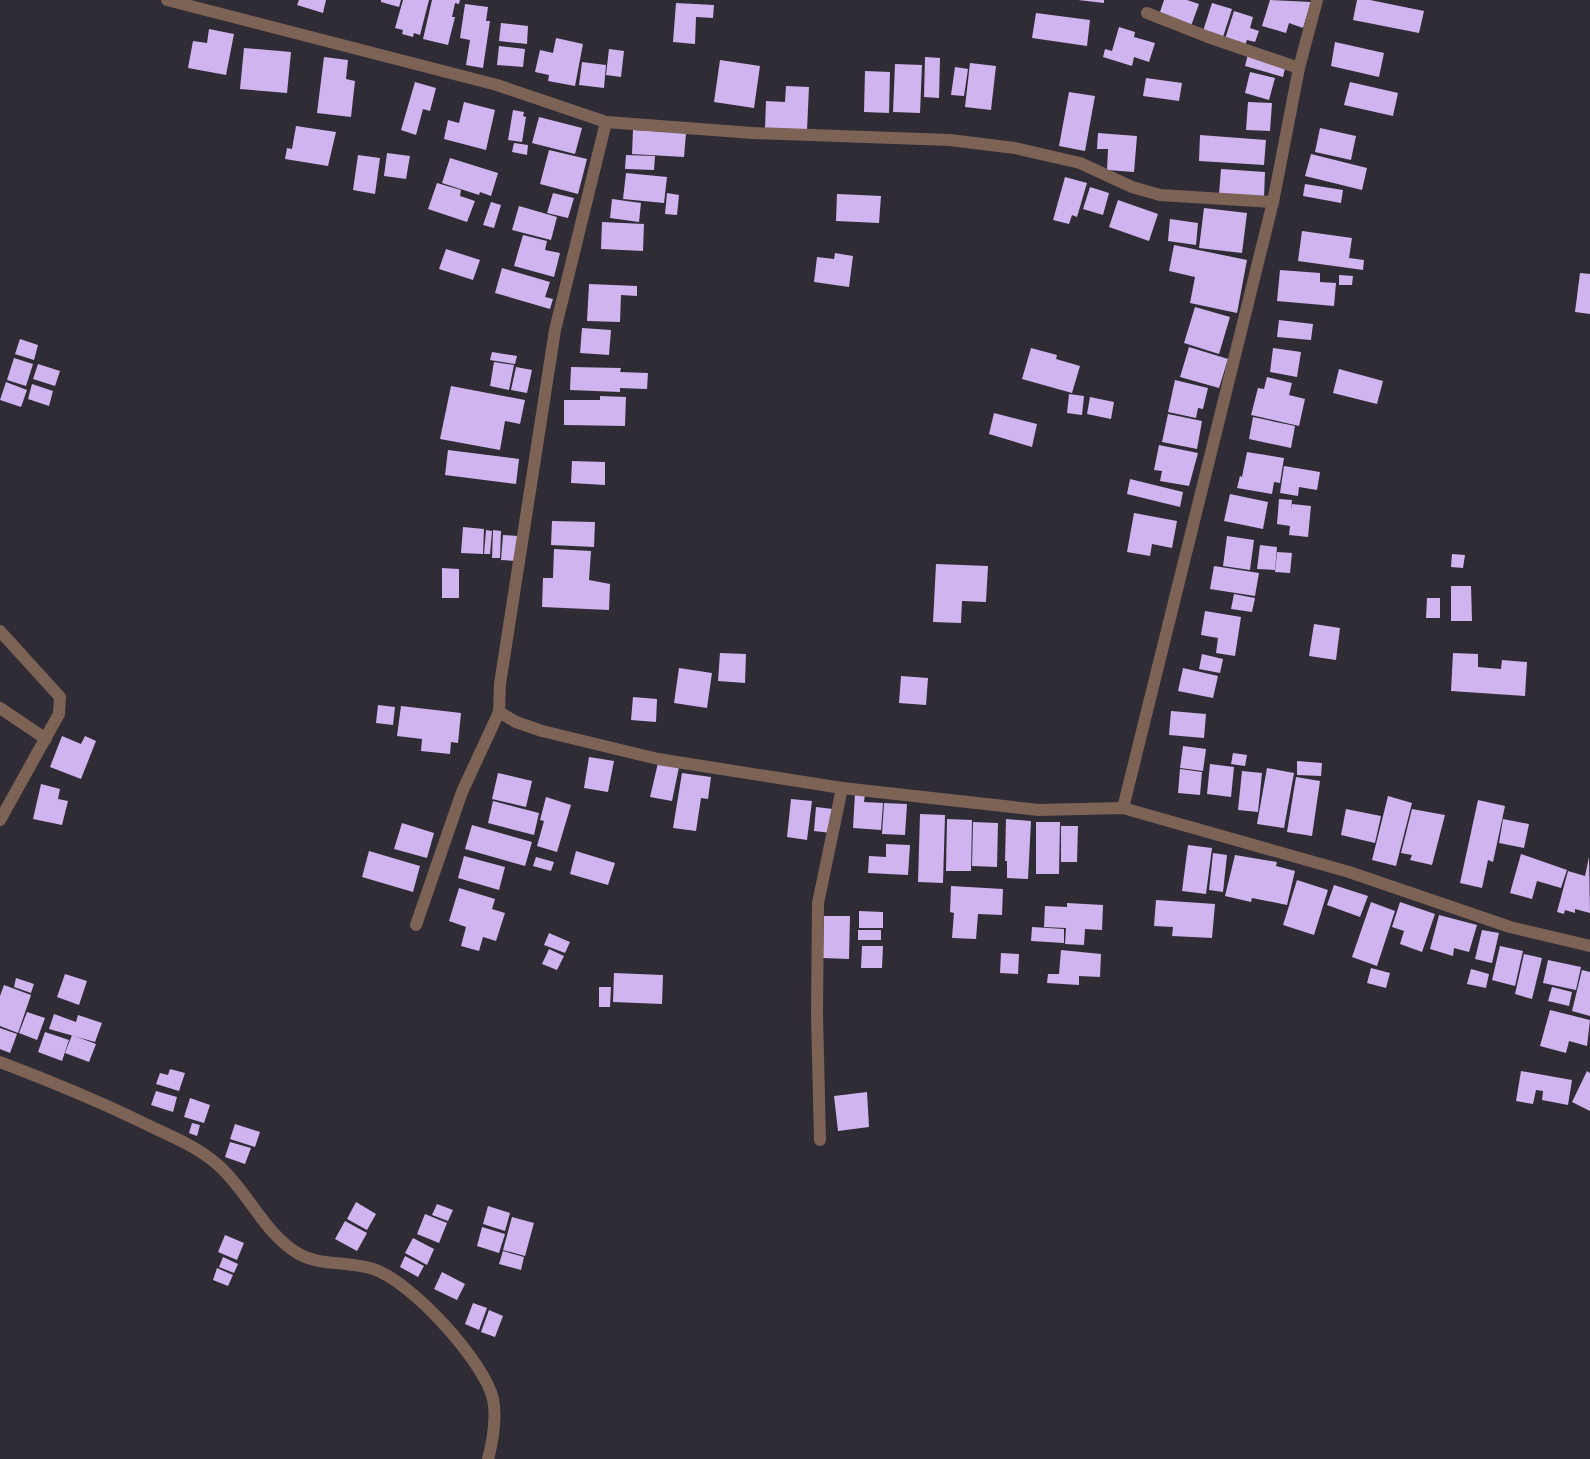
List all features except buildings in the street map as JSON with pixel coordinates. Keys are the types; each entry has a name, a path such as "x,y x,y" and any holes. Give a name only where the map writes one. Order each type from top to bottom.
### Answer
{"street":[{"path":"166,0 497,85 606,122 753,133 950,140 1015,148 1080,163 1147,193 1274,202"},
{"path":"1123,808 1274,202 1299,68 1317,0"},
{"path":"1147,13 1208,37 1299,68"},
{"path":"416,925 462,792 499,712 500,684 555,330 606,122"},
{"path":"0,631 60,697 59,714 0,820"},
{"path":"0,708 46,739"},
{"path":"499,712 516,722 542,731 658,759 842,788 1039,810 1123,808 1349,872 1510,927 1590,946"},
{"path":"820,1140 816,1014 818,904 842,788"},
{"path":"0,1062 133,1117 204,1154 226,1172 278,1237 299,1254 314,1259 374,1269 413,1293 465,1350 478,1369 492,1397 495,1421 488,1459"}]}
